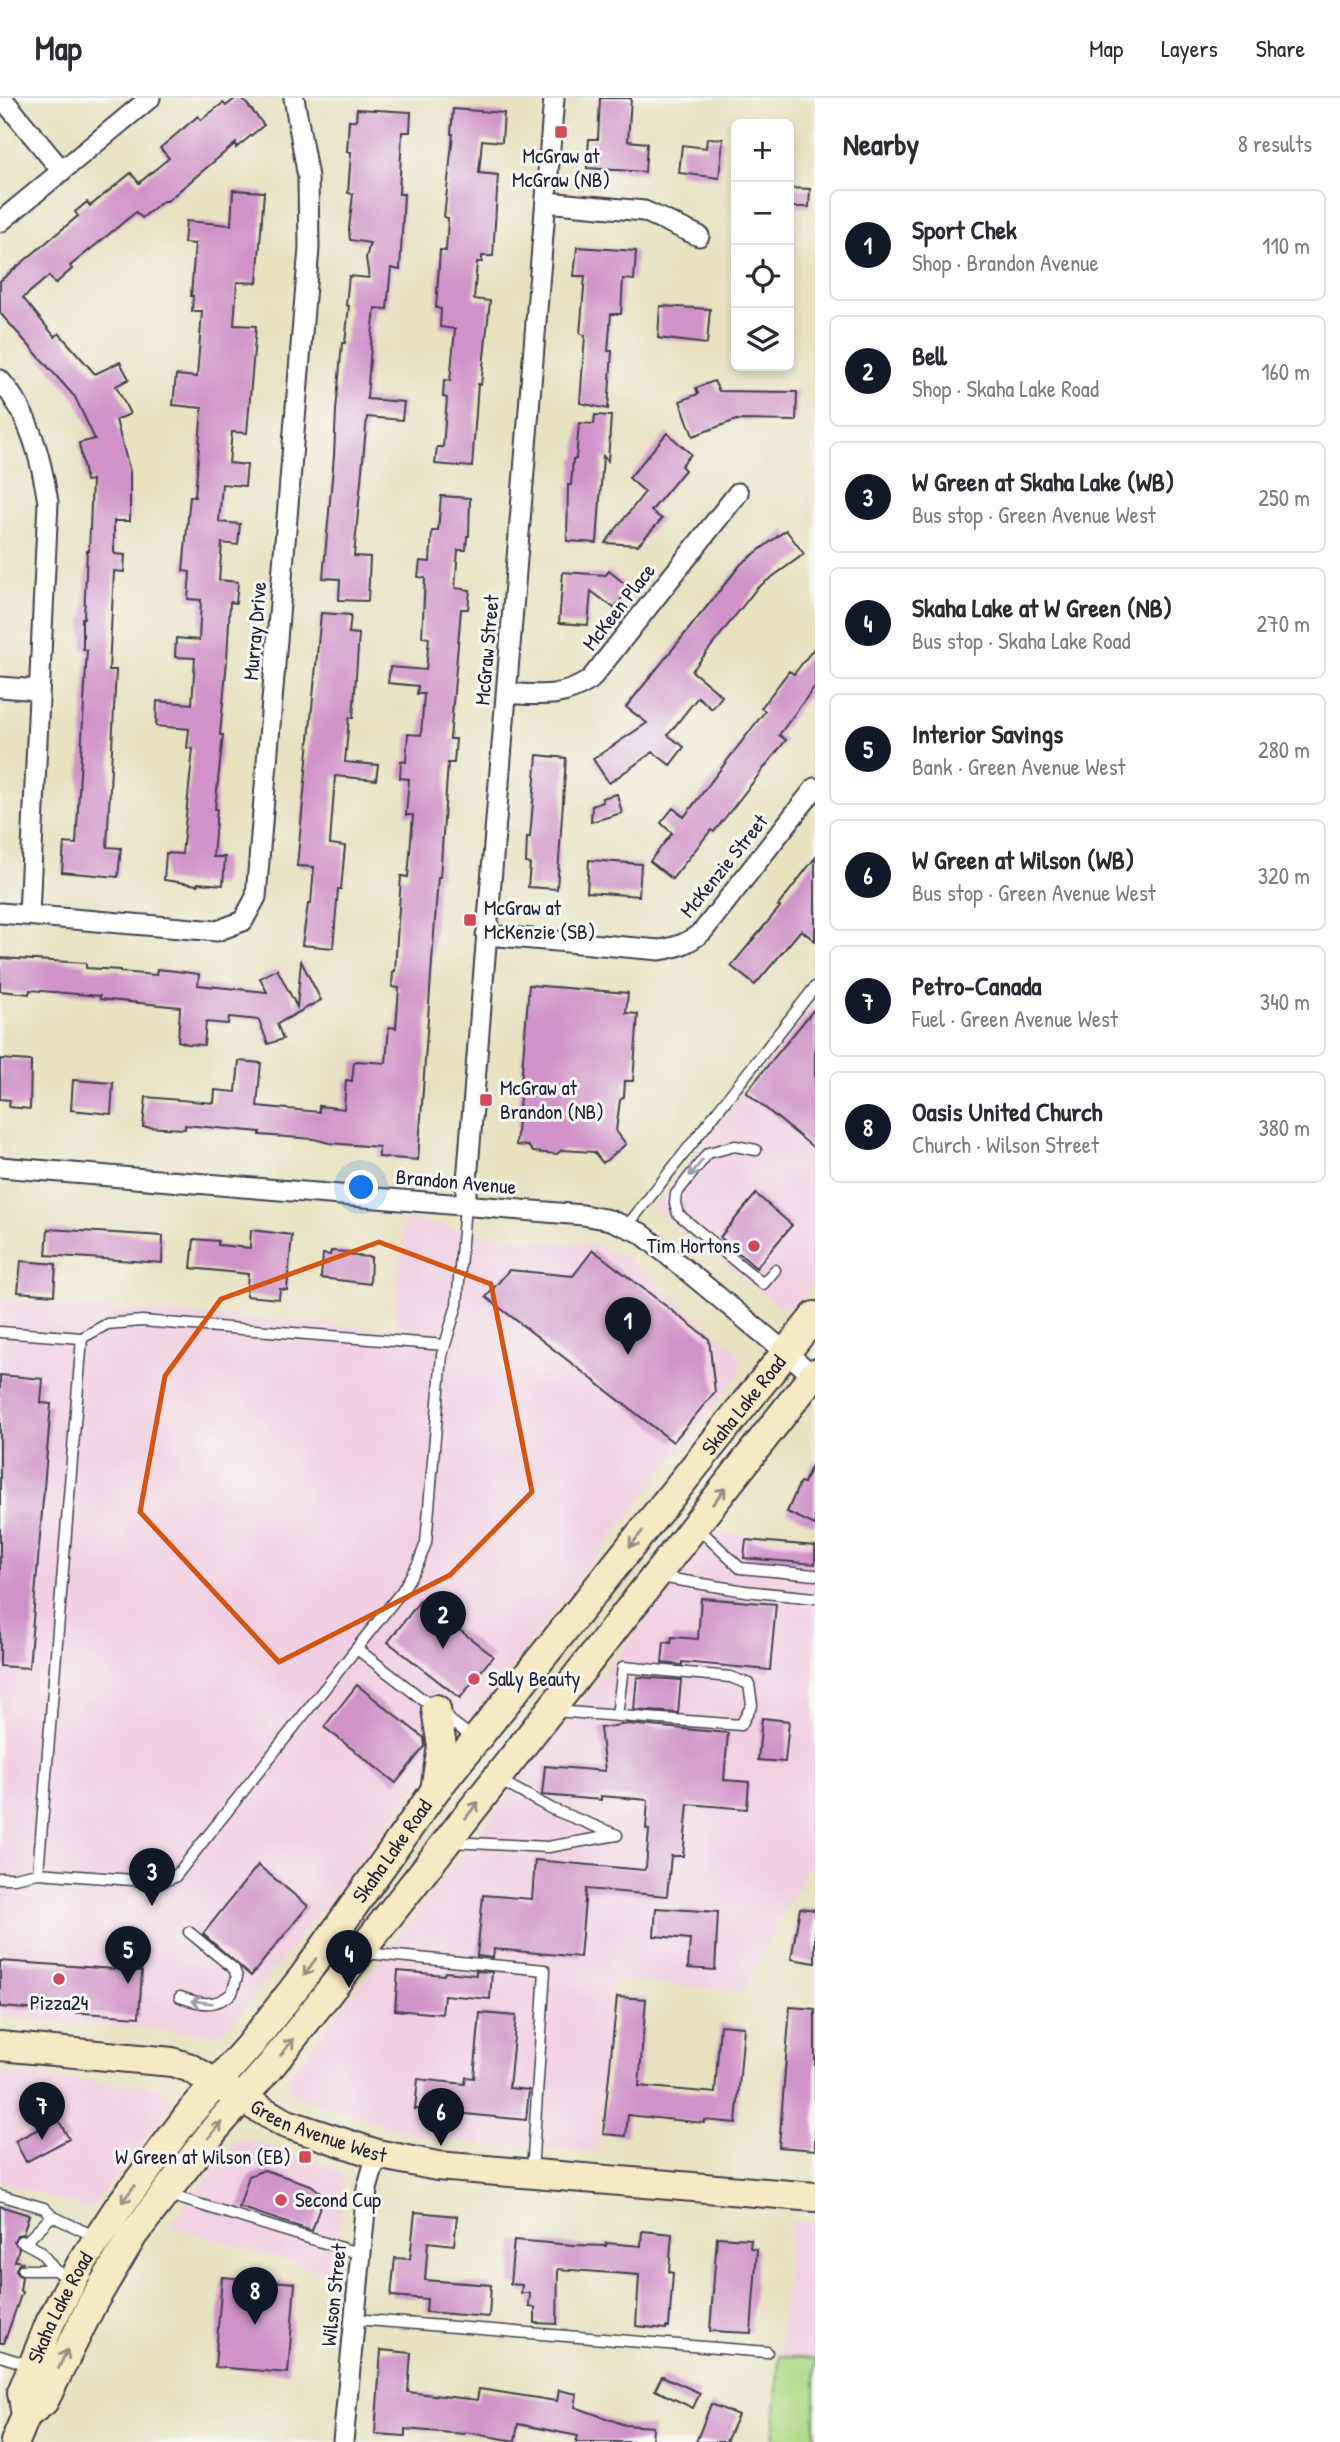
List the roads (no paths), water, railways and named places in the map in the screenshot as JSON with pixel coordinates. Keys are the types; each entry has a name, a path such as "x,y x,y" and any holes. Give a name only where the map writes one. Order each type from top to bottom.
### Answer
{"main road":[{"name":"Skaha Lake Road","path":"26,2415 22,2392 50,2323 63,2275 97,2238 191,2112 250,2045 304,1976 435,1792 815,1316"},
{"name":"Skaha Lake Road","path":"15,2442 26,2415 44,2401 67,2350 133,2235 215,2129 274,2063 814,1374"},
{"path":"356,1958 423,1841 479,1770 483,1756 475,1741 497,1735 521,1716 604,1613 652,1581"},
{"path":"435,1792 442,1746 436,1709"},
{"name":"Green Avenue West","path":"0,2046 172,2062 188,2067 284,2123 377,2154 436,2166 815,2197"}],"street":[{"path":"2,98 62,171"},
{"path":"0,222 150,98"},
{"name":"Murray Drive","path":"0,913 217,931 243,921 256,897 309,248 308,177 294,98"},
{"name":"McGraw Street","path":"465,1206 554,98"},
{"path":"546,202 644,211 699,236"},
{"path":"0,380 24,415 41,457 48,502 29,915"},
{"name":"McKeen Place","path":"506,693 555,696 574,691 590,680 738,494"},
{"path":"0,687 39,690"},
{"name":"McKenzie Street","path":"486,934 660,950 678,947 703,931 815,788"},
{"name":"Brandon Avenue","path":"0,1167 583,1215 610,1220 641,1233 667,1252 814,1374"},
{"name":"Wilson Street","path":"343,2442 367,2189 377,2154"}],"lane":[{"path":"627,1226 815,987"},
{"path":"756,1150 735,1146 708,1153 676,1194 675,1203 678,1214 763,1284 775,1270"},
{"path":"0,1878 14,1878 38,1872 149,1882 175,1877 402,1591 426,1544 442,1355 457,1305 465,1206"},
{"path":"0,1332 82,1338 107,1324 142,1321 445,1345"},
{"path":"38,1872 82,1338"},
{"path":"695,1526 740,1568 815,1575"},
{"path":"652,1581 815,1598"},
{"path":"356,1649 475,1741"},
{"path":"550,1711 617,1716 741,1725 752,1705 749,1684 730,1677 623,1667 617,1716"},
{"path":"447,1842 548,1847 617,1835 552,1809 497,1779"},
{"path":"180,1997 200,2004 217,2003 232,1993 237,1977 234,1969 189,1932"},
{"path":"356,1958 545,1970 532,2174"},
{"path":"165,2193 360,2254"},
{"path":"0,2195 44,2208 52,2216 97,2238"},
{"path":"52,2216 24,2241 40,2251 63,2275"},
{"path":"23,2270 63,2275"},
{"path":"354,2319 767,2352"},
{"path":"0,2356 33,2367"}],"place":[{"name":"McGraw at McGraw (NB)","path":"561,132"},
{"name":"McGraw at McKenzie (SB)","path":"470,920"},
{"name":"McGraw at Brandon (NB)","path":"486,1100"},
{"name":"Tim Hortons","path":"754,1246"},
{"name":"Sport Chek","path":"628,1355"},
{"name":"Bell","path":"443,1649"},
{"name":"Sally Beauty","path":"474,1679"},
{"name":"W Green at Skaha Lake (WB)","path":"152,1906"},
{"name":"Pizza24","path":"59,1979"},
{"name":"Interior Savings","path":"128,1984"},
{"name":"Skaha Lake at W Green (NB)","path":"349,1988"},
{"name":"Petro-Canada","path":"42,2140"},
{"name":"W Green at Wilson (WB)","path":"441,2146"},
{"name":"W Green at Wilson (EB)","path":"305,2157"},
{"name":"Second Cup","path":"281,2200"},
{"name":"Oasis United Church","path":"255,2325"}]}
